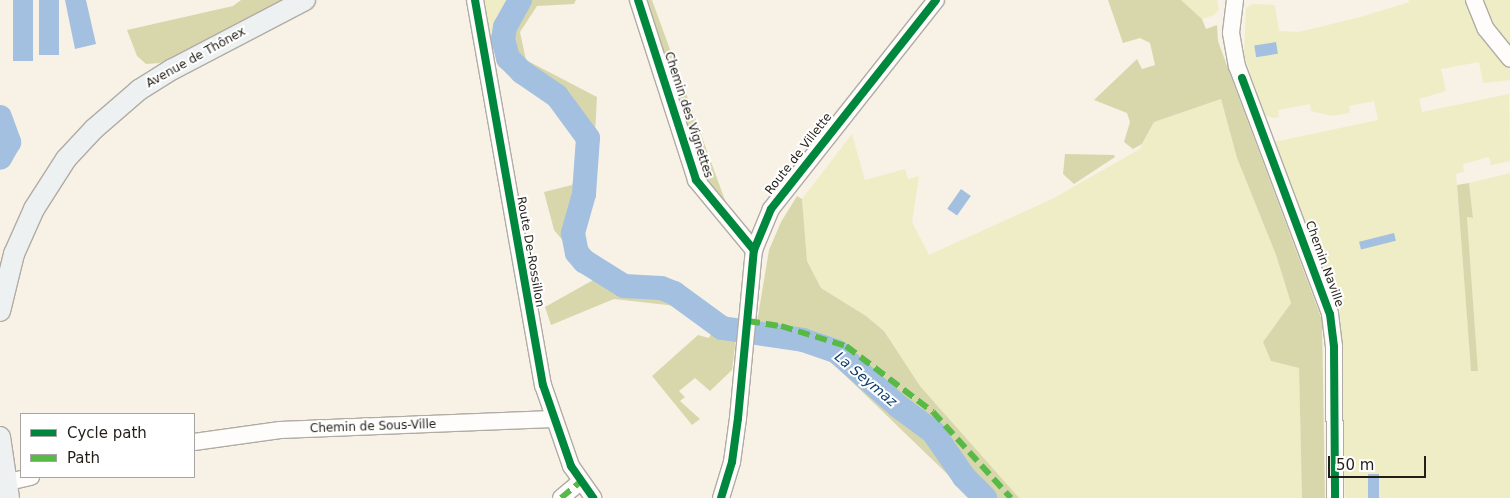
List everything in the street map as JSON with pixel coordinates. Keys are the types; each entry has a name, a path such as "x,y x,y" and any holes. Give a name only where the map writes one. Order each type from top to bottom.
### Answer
{"main road":[{"name":"Avenue de Thônex","path":"0,311 14,254 34,209 66,159 94,129 138,90 173,69 304,0"},
{"path":"0,437 5,488"}],"street":[{"name":"Route De-Rossillon","path":"475,0 541,376 553,419 580,482 593,498"},
{"name":"Chemin des Vignettes","path":"638,0 696,180 754,250"},
{"name":"Route de Villette","path":"721,498 732,462 747,334 754,250 771,209 936,0"},
{"name":"Chemin Naville","path":"1235,0 1231,33 1237,66 1330,314 1334,346 1335,498"},
{"path":"1474,0 1486,28 1510,58"},
{"name":"Chemin de Sous-Ville","path":"195,442 280,430 553,419"},
{"path":"5,488 29,478"},
{"path":"561,498 580,482"}],"green space":[{"path":"241,0 289,0 160,63 146,64 137,56 127,30 233,6"},
{"path":"484,0 513,0 495,21 498,45 491,46"},
{"path":"513,0 576,0 574,4 537,6 520,32 526,60 597,97 593,171 568,221 605,269 680,291 676,306 614,299 551,325 545,307 595,279 554,230 544,192 572,185 579,167 579,140 548,97 502,69 495,21"},
{"path":"642,0 652,0 730,214 702,178"},
{"path":"1108,0 1181,0 1202,19 1206,29 1217,25 1218,41 1322,320 1325,498 1302,498 1299,368 1271,361 1263,342 1291,303 1276,255 1237,158 1221,99 1154,122 1142,144 1133,149 1124,142 1130,122 1127,113 1094,100 1137,59 1142,69 1155,65 1150,43 1140,38 1123,43"},
{"path":"1181,0 1217,0 1219,9 1214,15 1202,19"},
{"path":"1408,0 1469,0 1510,70 1510,80 1483,83 1479,62 1441,69 1446,91 1419,99 1422,112 1509,94 1510,161 1491,165 1489,157 1463,164 1464,172 1456,174 1471,370 1478,371 1467,217 1473,218 1469,183 1510,173 1510,498 1345,498 1340,309 1274,142 1378,120 1374,101 1349,106 1350,113 1331,116 1311,111 1310,104 1278,110 1279,117 1274,118 1264,115 1244,55 1246,8 1253,4 1275,5 1279,31 1298,32 1357,18 1410,2"},
{"path":"1481,0 1510,0 1510,52 1491,31"},
{"path":"1221,99 1237,158 1276,255 1291,303 1263,342 1271,361 1299,368 1302,498 1019,498 920,386 884,331 866,316 821,288 807,261 802,199 852,134 865,180 905,169 908,179 919,176 912,222 929,255 1052,199 1140,149 1154,122"},
{"path":"1065,154 1114,155 1115,157 1074,184 1063,174"},
{"path":"1469,183 1473,218 1467,217 1478,371 1471,371 1457,185"},
{"path":"797,196 802,199 807,261 821,288 866,316 884,331 920,386 1019,498 972,498 819,350 820,343 779,333 755,334 769,250 781,222"},
{"path":"713,329 736,338 732,370 710,391 695,378 679,391 685,397 680,401 700,419 692,425 652,376 698,335 709,338"}],"water":[{"path":"13,0 33,0 33,61 13,61"},
{"path":"39,0 59,0 59,55 39,55"},
{"path":"65,0 86,0 96,44 75,49"},
{"path":"1276,42 1278,54 1256,57 1254,45"},
{"path":"961,189 971,196 957,216 947,209"},
{"path":"1394,233 1396,241 1361,249 1359,242"},
{"path":"1368,474 1379,474 1379,498 1368,498"}],"waterway":[{"name":"La Seymaz","path":"520,0 505,27 503,39 508,58 522,72 557,96 588,138 584,194 573,233 577,253 584,261 624,286 661,288 674,293 722,328 803,340 837,352 898,406 933,432 964,477 985,498"},
{"path":"0,117 9,142 0,158"}],"marked path":[{"path":"748,321 781,326 846,346 933,412 1011,498"},
{"path":"561,498 580,482"}],"cycle path":[{"path":"475,0 543,385 571,466 593,498"},
{"path":"638,0 696,180 754,250"},
{"path":"721,498 732,462 738,418 754,250 771,209 936,0"},
{"path":"1242,78 1330,314 1334,347 1335,498"}]}
